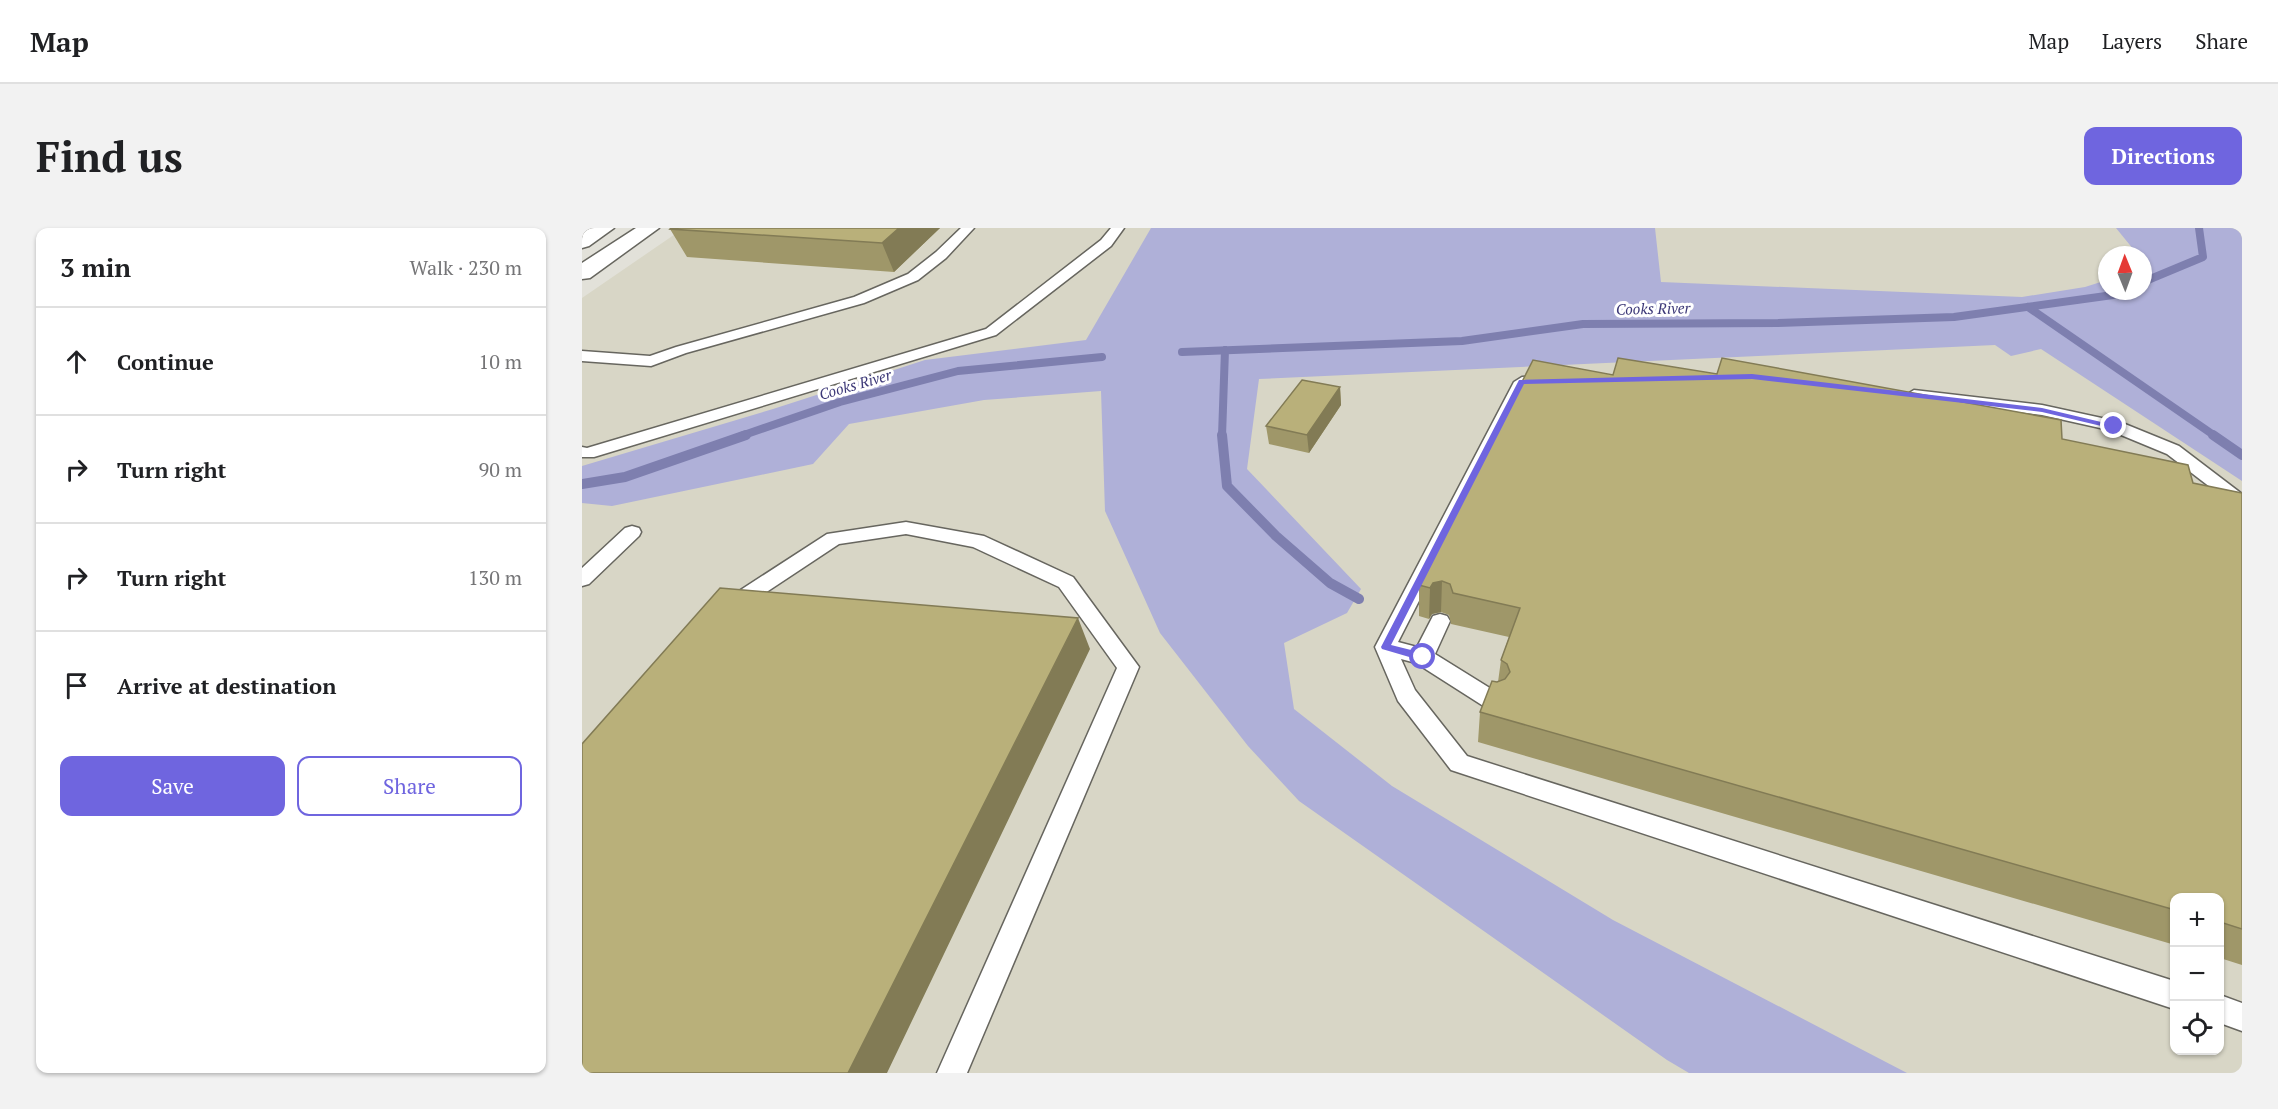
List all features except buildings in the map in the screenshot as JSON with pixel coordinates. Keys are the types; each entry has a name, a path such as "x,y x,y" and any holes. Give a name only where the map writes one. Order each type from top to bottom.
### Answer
{"highway":[{"path":"582,242 604,228"},
{"path":"582,273 649,228"}],"lane":[{"path":"582,356 651,361 681,350 859,300 913,277 941,255 968,228"},
{"path":"582,452 599,450 991,332 1106,243 1118,228"},
{"path":"1385,647 1522,382 1549,388 1576,381"},
{"path":"1891,393 2042,410 2114,426 2173,450 2242,503"},
{"path":"720,625 743,598 834,538 906,528 977,541 1066,582 1128,667 952,1073"},
{"path":"582,579 632,532"},
{"path":"1423,657 1440,621"},
{"path":"1385,647 1423,657 1493,701"},
{"path":"1385,647 1406,695 1459,763 2170,993"},
{"path":"2224,1010 2242,1017"}],"shaded area":[{"path":"684,228 2242,228 2242,1073 582,1073 582,298"},
{"path":"1151,228 1655,228 1661,282 2022,297 2098,283 2098,300 2152,300 2152,246 2131,246 2116,228 2242,228 2242,481 2041,349 2011,356 1995,345 1259,379 1247,469 1361,589 1347,613 1284,643 1294,709 1392,786 1613,920 1907,1073 1689,1073 1667,1060 1299,801 1248,746 1160,633 1105,511 1101,391 984,400 849,424 813,464 612,506 582,503 582,466 773,409 925,360 1086,340"}],"waterway":[{"name":"Cooks River","path":"2152,278 2203,257 2199,228"},
{"name":"Cooks River","path":"1225,350 1462,341 1583,324 1778,323 1954,317 2098,297"},
{"path":"2028,307 2215,436"},
{"name":"Cooks River","path":"1182,352 1225,350"},
{"path":"1222,435 1225,350"},
{"name":"Cooks River","path":"741,436 840,402 958,371 1102,357"},
{"name":"Cooks River","path":"582,484 625,477 746,435"},
{"path":"1222,435 1227,486 1276,536 1330,583 1359,599"},
{"path":"2213,435 2242,455"}],"route":[{"path":"1423,657 1385,647 1522,382 1752,376 2042,410 2114,426"}]}
